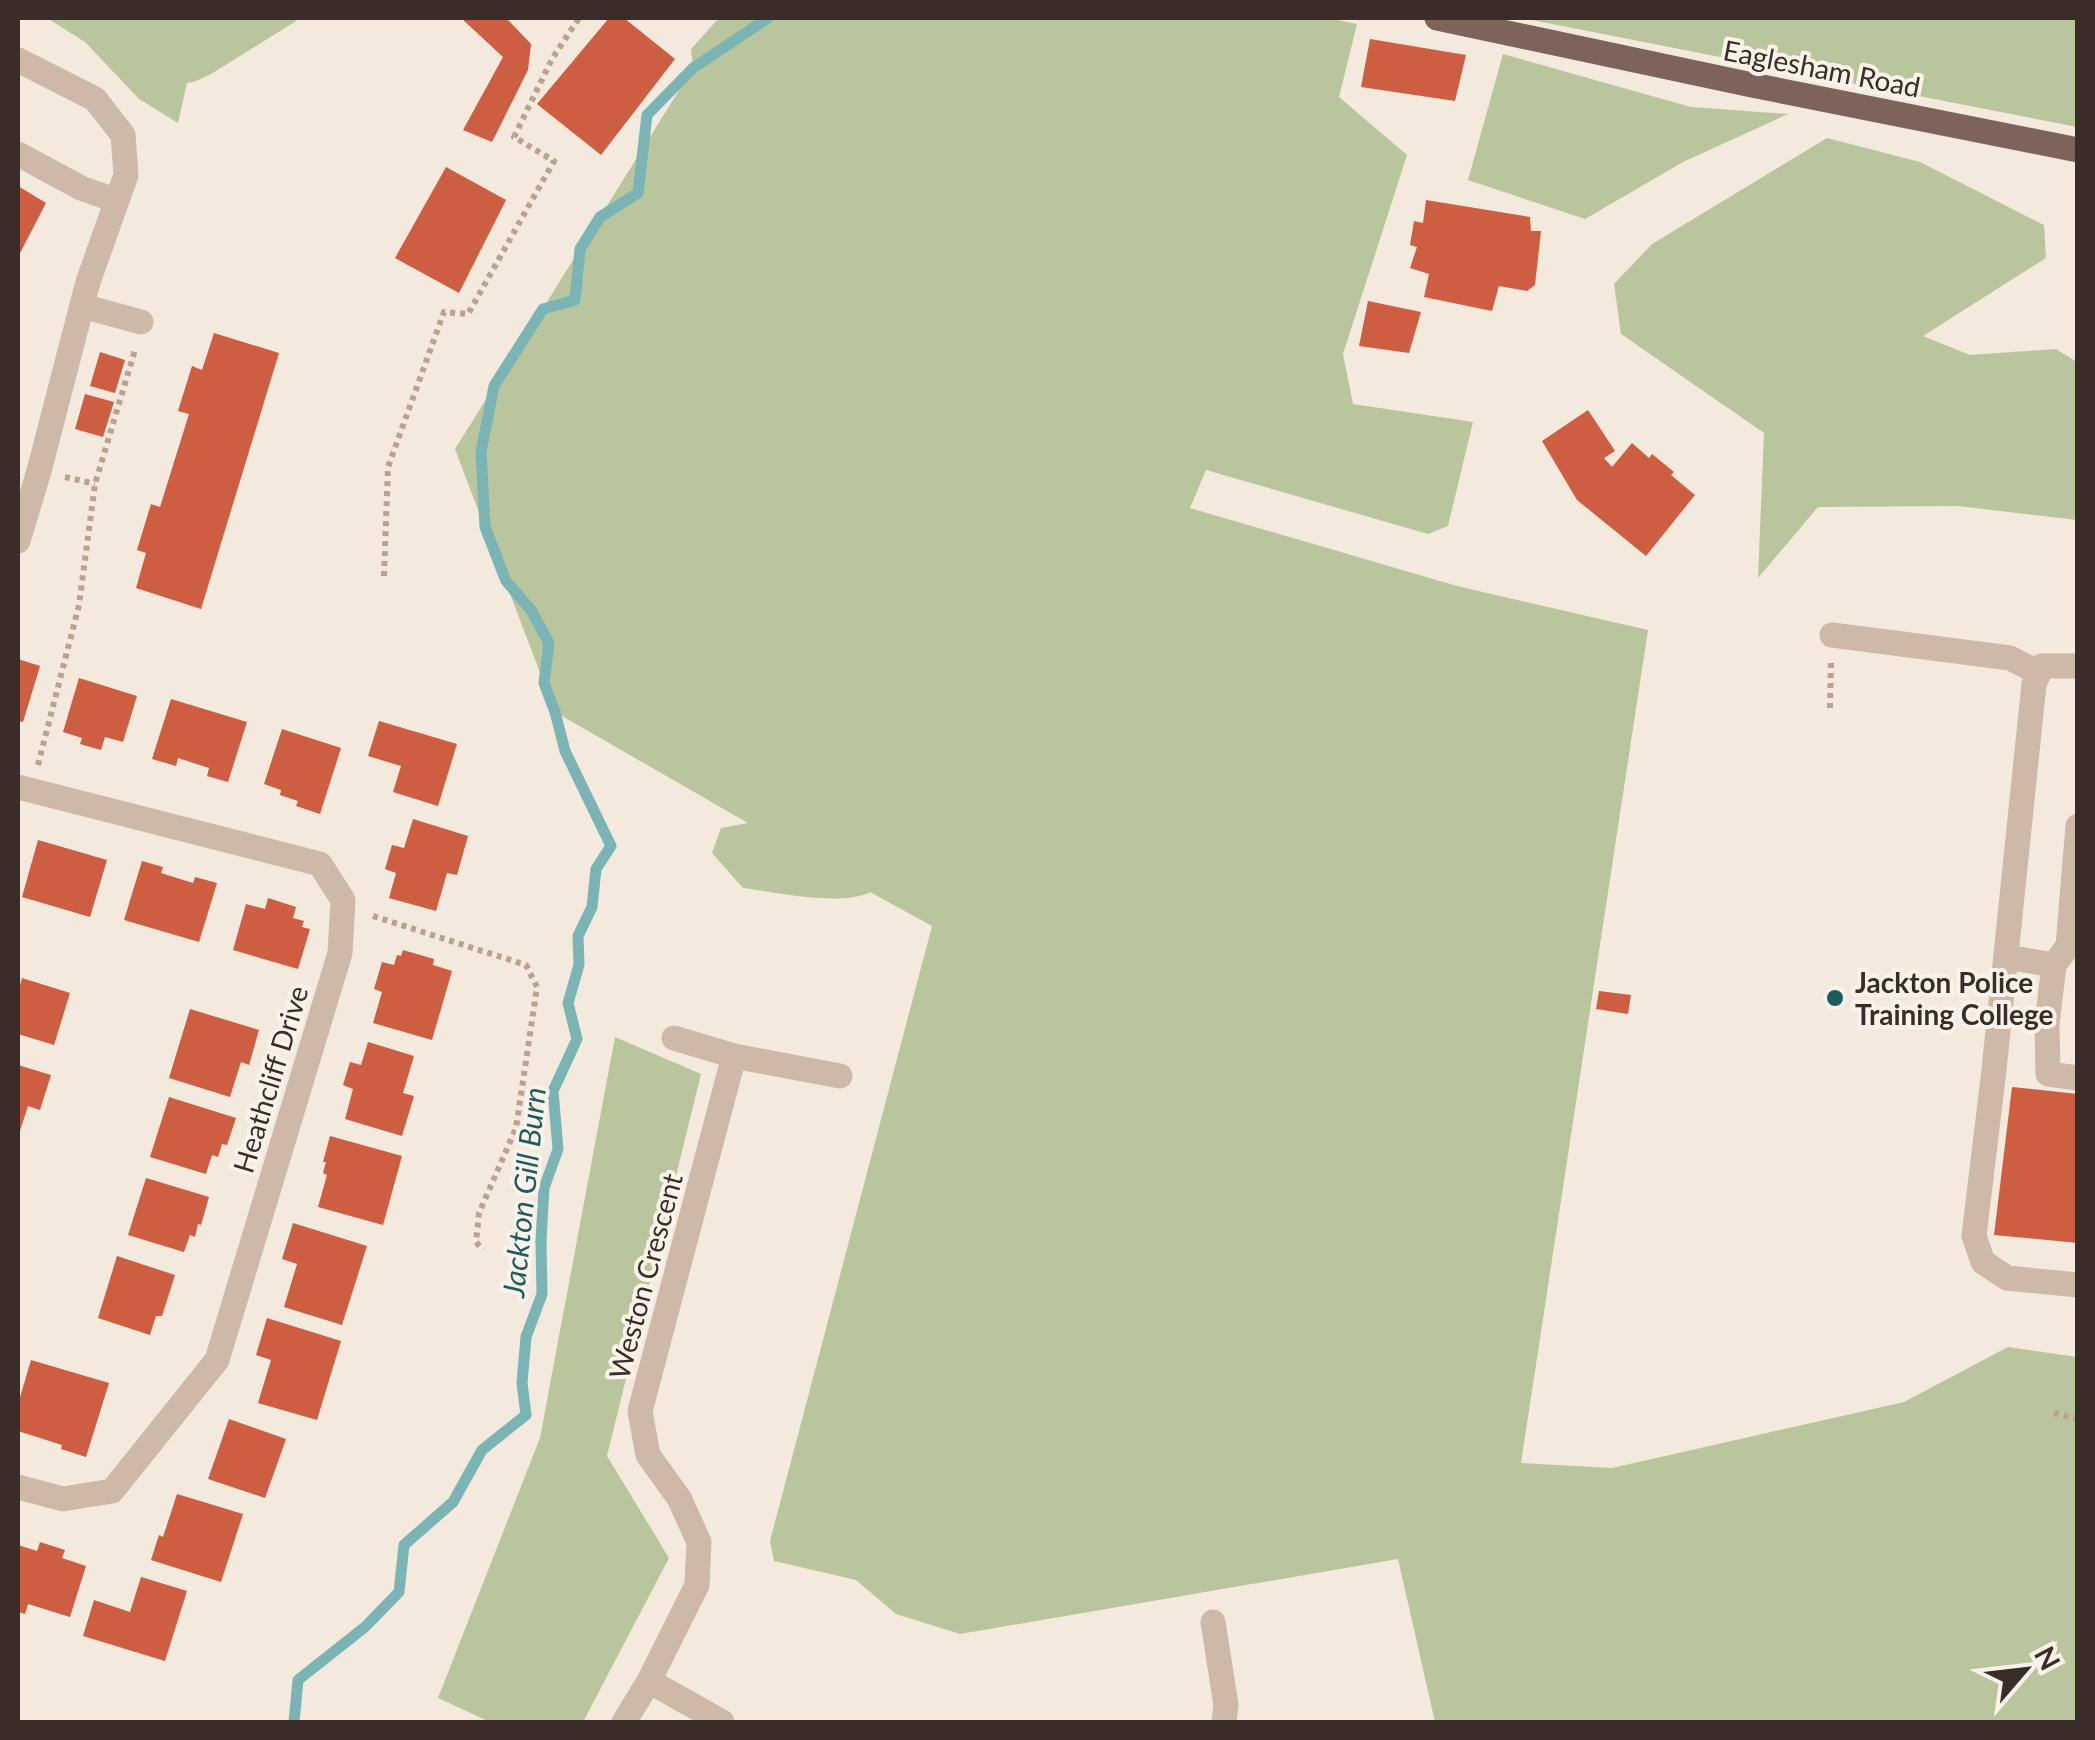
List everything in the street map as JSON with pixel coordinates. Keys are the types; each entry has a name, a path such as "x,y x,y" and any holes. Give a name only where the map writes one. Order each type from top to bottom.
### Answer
{"main road":[{"name":"Eaglesham Road","path":"1437,18 2078,150"}],"street":[{"path":"18,60 95,98 123,135 126,176 82,306 18,541"},
{"path":"18,154 81,188 117,201"},
{"path":"82,306 141,322"},
{"path":"1832,635 2010,658 2038,673"},
{"path":"2078,666 2042,666 2034,684 1974,1236 1982,1262 2007,1278 2078,1286"},
{"path":"25,789 320,864 343,900 343,909"},
{"path":"2078,826 2068,946 2047,1024 2048,1074 2078,1078"},
{"name":"Heathcliff Drive","path":"18,1487 63,1499 112,1492 217,1360 340,953 343,909"},
{"path":"2006,957 2064,963"},
{"path":"674,1038 734,1056 840,1076"},
{"name":"Weston Crescent","path":"624,1722 697,1585 698,1542 678,1498 648,1456 640,1411 734,1056"},
{"path":"1213,1622 1226,1705 1224,1722"},
{"path":"648,1681 722,1722"}],"path":[{"path":"384,576 388,467 444,312 468,314 554,161 514,137 552,59 580,18"},
{"path":"25,789 78,605 95,484 141,322"},
{"path":"1830,708 1832,635"},
{"path":"343,909 526,965 537,987 516,1128 479,1213 476,1242 483,1250"},
{"path":"2054,1412 2078,1420"}],"green space":[{"path":"47,18 301,18 211,74 187,83 178,123 139,99 85,42"},
{"path":"719,18 1327,18 1357,24 1339,97 1407,155 1343,354 1353,404 1473,422 1448,526 1428,534 1206,470 1190,508 1457,586 1648,630 1521,1463 1612,1468 1904,1402 2008,1347 2077,1357 2077,1722 1435,1722 1398,1559 960,1634 896,1614 856,1580 774,1561 770,1541 932,926 870,892 826,898 743,888 712,853 721,828 748,823 555,712 455,449 693,68 691,49"},
{"path":"1521,18 2077,18 2077,127"},
{"path":"1503,54 1691,107 1788,114 1683,162 1585,219 1468,180"},
{"path":"1827,138 1920,162 2044,225 2046,258 1923,336 1970,355 2056,349 2077,362 2077,520 1958,506 1818,507 1758,578 1764,433 1621,334 1614,284 1652,244"},
{"path":"615,1037 701,1074 607,1456 669,1558 583,1722 490,1722 438,1698 540,1438"}],"building":[{"path":"461,18 506,18 531,44 528,70 492,142 463,130 503,57"},
{"path":"609,18 624,18 675,59 601,155 537,104"},
{"path":"1370,39 1466,55 1455,101 1361,87"},
{"path":"446,167 506,200 459,293 395,258"},
{"path":"18,186 46,203 18,257"},
{"path":"1426,200 1530,217 1531,231 1541,231 1535,285 1527,291 1499,286 1492,311 1424,297 1429,274 1410,268 1417,247 1410,245 1414,221 1423,223"},
{"path":"1368,301 1421,312 1409,353 1359,346"},
{"path":"214,333 279,353 201,609 136,588 146,553 137,550 151,504 160,507 189,414 178,411 192,366 202,370"},
{"path":"100,352 125,360 115,393 90,386"},
{"path":"85,394 114,402 103,437 75,429"},
{"path":"1588,410 1615,451 1604,458 1612,467 1632,443 1674,472 1671,475 1695,495 1646,556 1577,500 1542,441"},
{"path":"18,659 40,666 23,722 18,721"},
{"path":"79,678 137,696 123,742 105,737 101,750 80,744 82,738 63,732"},
{"path":"171,699 247,722 228,782 207,776 209,768 178,758 176,766 152,759"},
{"path":"379,721 457,744 438,806 393,792 401,766 368,756"},
{"path":"282,729 341,748 320,814 296,806 298,801 264,784"},
{"path":"413,819 468,836 457,875 447,873 436,911 389,898 396,873 385,869 392,845 404,848"},
{"path":"38,840 107,860 90,917 22,897"},
{"path":"142,861 163,867 161,873 193,883 195,877 217,883 199,942 124,920"},
{"path":"268,898 296,907 293,918 304,921 302,927 310,929 298,969 233,950 246,904 265,909"},
{"path":"403,950 434,959 433,965 452,971 432,1040 373,1023 382,992 374,989 382,962 394,965"},
{"path":"22,978 70,993 54,1045 18,1034"},
{"path":"1599,991 1631,995 1628,1014 1596,1009"},
{"path":"190,1009 259,1030 249,1065 241,1062 230,1097 169,1078"},
{"path":"368,1042 414,1056 403,1093 414,1096 402,1136 345,1119 353,1089 343,1085 350,1062 361,1065"},
{"path":"18,1065 51,1075 40,1110 28,1106 18,1137"},
{"name":"Jackton Police Training College","path":"2012,1087 2078,1094 2078,1243 1994,1235"},
{"path":"169,1097 236,1118 227,1145 222,1144 218,1157 212,1155 206,1174 150,1157"},
{"path":"330,1136 402,1156 383,1225 318,1207 327,1175 323,1173 323,1162"},
{"path":"146,1178 209,1197 201,1225 198,1224 195,1237 190,1235 184,1252 128,1235"},
{"path":"293,1223 367,1246 342,1325 284,1307 297,1264 282,1259"},
{"path":"117,1256 175,1275 162,1316 156,1316 150,1335 98,1318"},
{"path":"267,1318 341,1341 317,1420 258,1403 271,1360 256,1355"},
{"path":"31,1360 109,1383 86,1457 18,1431 18,1404"},
{"path":"229,1419 286,1439 265,1498 208,1479"},
{"path":"177,1494 243,1514 221,1582 151,1560"},
{"path":"40,1542 65,1550 62,1558 86,1566 70,1617 28,1604 25,1614 18,1612 18,1545 37,1551"},
{"path":"141,1577 187,1591 165,1661 83,1636 94,1600 130,1612"}],"waterway":[{"name":"Jackton Gill Burn","path":"294,1722 298,1680 365,1627 399,1592 404,1545 453,1502 482,1450 526,1415 522,1383 526,1337 542,1294 544,1188 558,1149 553,1091 577,1039 568,1003 579,965 578,936 592,907 596,869 611,846 565,751 544,683 549,643 531,610 506,581 485,527 481,452 494,386 543,309 575,300 580,249 600,217 638,193 647,115 693,68 768,18"}],"place":[{"name":"Jackton Police Training College","path":"1835,998"}]}
